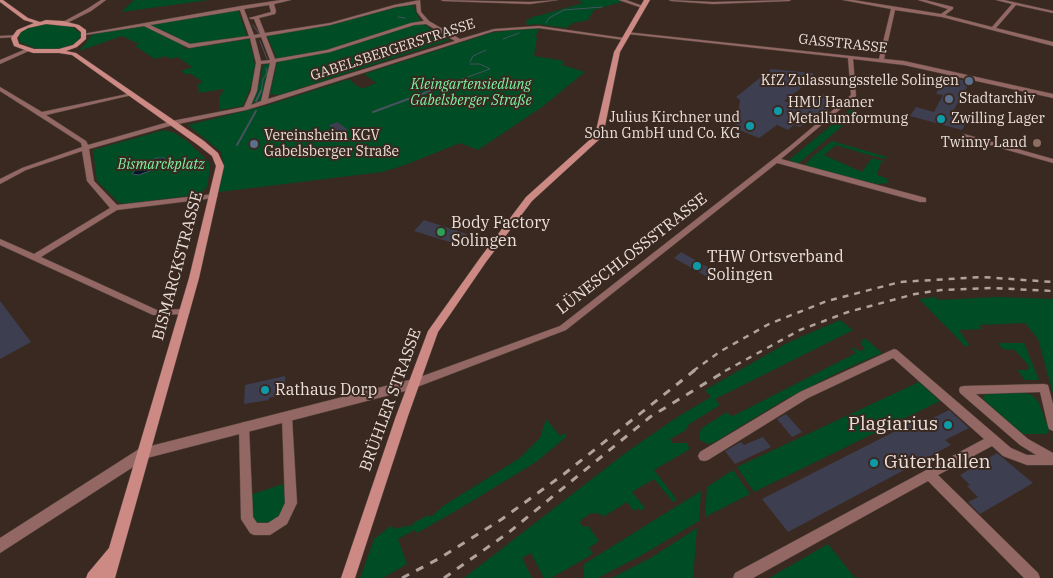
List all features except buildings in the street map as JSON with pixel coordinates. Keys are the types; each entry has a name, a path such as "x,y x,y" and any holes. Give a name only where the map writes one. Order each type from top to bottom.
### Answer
{"main road":[{"name":"BRÜHLER STRASSE","path":"348,577 413,384 433,331 482,260 529,199 598,136 618,52 647,0"},
{"path":"2,3 26,19 39,23 63,23 80,28 85,34 84,39 74,50"},
{"path":"26,19 26,27"},
{"path":"28,50 16,45 15,36 26,27 39,23"},
{"name":"BISMARCKSTRASSE","path":"28,50 74,50 130,94 205,146 217,159 220,173 185,312 108,578"},
{"name":"BISMARCKSTRASSE","path":"93,578 115,552"}],"street":[{"path":"63,23 104,0"},
{"path":"85,34 289,0"},
{"path":"443,0 478,3 530,3 556,0"},
{"path":"621,0 644,7"},
{"path":"671,0 713,3 789,0"},
{"path":"845,0 942,16 1053,44"},
{"path":"920,0 951,8 942,16"},
{"path":"998,0 1053,12"},
{"path":"145,24 191,46 264,36 343,21 402,4 418,2 419,12 427,22 459,40"},
{"path":"246,18 274,13 271,3"},
{"path":"993,29 1015,4"},
{"path":"241,7 253,37 259,63 254,91 246,108"},
{"path":"881,61 892,8"},
{"path":"256,17 273,61 264,102"},
{"path":"259,63 328,51 412,24 427,22"},
{"name":"GABELSBERGERSTRASSE","path":"172,123 246,108 496,29 532,27 626,36"},
{"path":"0,38 15,36"},
{"name":"GASSTRASSE","path":"626,36 881,61 923,67 1053,96"},
{"path":"0,62 28,50"},
{"name":"LÜNESCHLOSSSTRASSE","path":"413,384 568,325 855,94 850,57"},
{"path":"0,89 84,142 91,182 115,208"},
{"path":"42,114 130,94"},
{"path":"0,182 24,170 86,148 172,123"},
{"path":"964,136 1053,161"},
{"path":"775,160 923,200"},
{"path":"34,258 115,208 214,196"},
{"path":"0,242 156,313 185,312"},
{"path":"704,456 804,395 894,354 1007,452 1019,458 1053,460"},
{"path":"0,546 144,453 413,384"},
{"path":"1053,426 1044,388 964,390 1024,442 1053,460"},
{"path":"244,427 247,519 254,528 264,530 280,522 290,507 287,417"},
{"path":"740,578 992,440"},
{"path":"928,474 1033,578"}],"green space":[{"path":"134,0 209,0 121,12"},
{"path":"579,0 628,0 594,10 588,20 573,23 566,28 536,24 527,25 526,21 535,16 583,3"},
{"path":"406,5 413,5 420,21 332,49 277,59 267,36 338,23"},
{"path":"238,10 247,36 191,44 150,25"},
{"path":"44,24 61,24 74,28 81,34 80,38 73,45 55,50 37,49 20,42 19,34 25,29"},
{"path":"417,24 423,24 450,40 279,95 270,94 277,62 337,50"},
{"path":"143,25 183,45 185,49 249,39 255,65 252,83 243,106 220,110 219,98 224,89 199,93 198,84 203,82 191,74 185,74 181,71 192,67 178,57 170,59 166,56 155,59 135,46 139,44 122,36 79,51 93,34"},
{"name":"Kleingartensiedlung Gabelsberger Straße","path":"539,29 535,37 537,38 534,56 564,61 562,65 585,72 542,107 478,150 460,143 382,172 219,192 224,166 221,152 188,125 265,106 349,79 358,87 364,88 376,83 364,74 491,33"},
{"path":"270,64 266,88 261,100 251,104 261,77 263,65"},
{"path":"851,109 858,112 798,164 789,160"},
{"name":"Bismarckplatz","path":"164,130 175,133 188,142 209,162 210,169 207,187 201,193 195,195 124,204 118,202 97,181 93,150"},
{"path":"832,141 887,157 885,159 836,145 824,155 862,172 872,158 886,162 881,162 877,175 886,178 889,183 877,184 804,166"},
{"path":"936,297 938,300 996,297 1053,299 1053,393 1038,339 1025,323 979,325 982,329 959,330 970,346 965,346 919,299"},
{"path":"840,320 853,330 715,399 720,405 688,425 686,430 670,439 672,443 687,443 690,449 654,470 677,500 673,502 654,479 632,492 645,508 641,511 639,508 634,511 627,502 603,517 601,514 591,513 581,520 580,523 583,527 588,526 599,541 589,548 593,554 551,578 544,578 531,553 522,558 532,578 464,578 628,451 679,416 711,397 705,390 787,343"},
{"path":"863,339 866,339 882,353 784,400 713,443 708,444 700,440 699,433 703,427 727,412 733,416 856,353 850,347 861,351 865,349 861,344"},
{"path":"998,343 1024,343 1039,380 1025,380 1017,370 1027,370 1029,366 1015,350 1003,349"},
{"path":"919,382 940,401 754,492 737,467"},
{"path":"1024,393 1032,395 1038,401 1049,430 1047,434 1023,434 984,400 983,396 987,394"},
{"path":"546,419 560,436 565,433 566,437 536,462 459,509 417,533 415,530 398,539 407,564 383,578 360,578 374,539 392,525 393,529 413,525 413,523 429,515 431,517 443,506 520,458 540,438"},
{"path":"733,470 750,494 705,517 707,487"},
{"path":"286,483 287,507 274,524 253,523 250,495"},
{"path":"701,491 699,521 642,555 598,578 584,578 584,564"},
{"path":"697,528 693,578 612,578 652,557"},
{"path":"828,544 855,578 769,578"}],"water":[{"path":"157,158 164,158 166,161 157,168 139,175 132,174 139,165"}],"waterway":[{"path":"546,23 549,18 564,10 602,7"},
{"path":"398,17 405,18"},
{"path":"253,25 259,34"},
{"path":"503,39 519,33"},
{"path":"260,41 267,59"},
{"path":"470,62 473,56 486,50"},
{"path":"426,92 490,69 480,64 470,64"},
{"path":"261,92 263,79 267,73 266,68"},
{"path":"256,101 261,91"},
{"path":"373,112 430,91"},
{"path":"237,145 256,111"}],"railway":[{"path":"693,371 721,351 769,324 827,301 900,282 982,277 1053,282"},
{"path":"725,371 800,330 848,312 915,294 941,290 992,288 1053,291"},
{"path":"402,578 440,558 502,519 564,474 695,370"},
{"path":"444,578 508,533 650,417 727,370"}],"place":[{"name":"KfZ Zulassungsstelle Solingen","path":"969,81"},
{"name":"Stadtarchiv","path":"949,99"},
{"name":"HMU Haaner Metallumformung","path":"778,111"},
{"name":"Zwilling Lager","path":"941,119"},
{"name":"Julius Kirchner und Sohn GmbH und Co. KG","path":"750,126"},
{"name":"Twinny Land","path":"1037,143"},
{"name":"Vereinsheim KGV Gabelsberger Straße","path":"254,144"},
{"name":"Body Factory Solingen","path":"441,232"},
{"name":"THW Ortsverband Solingen","path":"697,266"},
{"name":"Rathaus Dorp","path":"265,390"},
{"name":"Plagiarius","path":"948,425"},
{"name":"Güterhallen","path":"874,463"}]}
